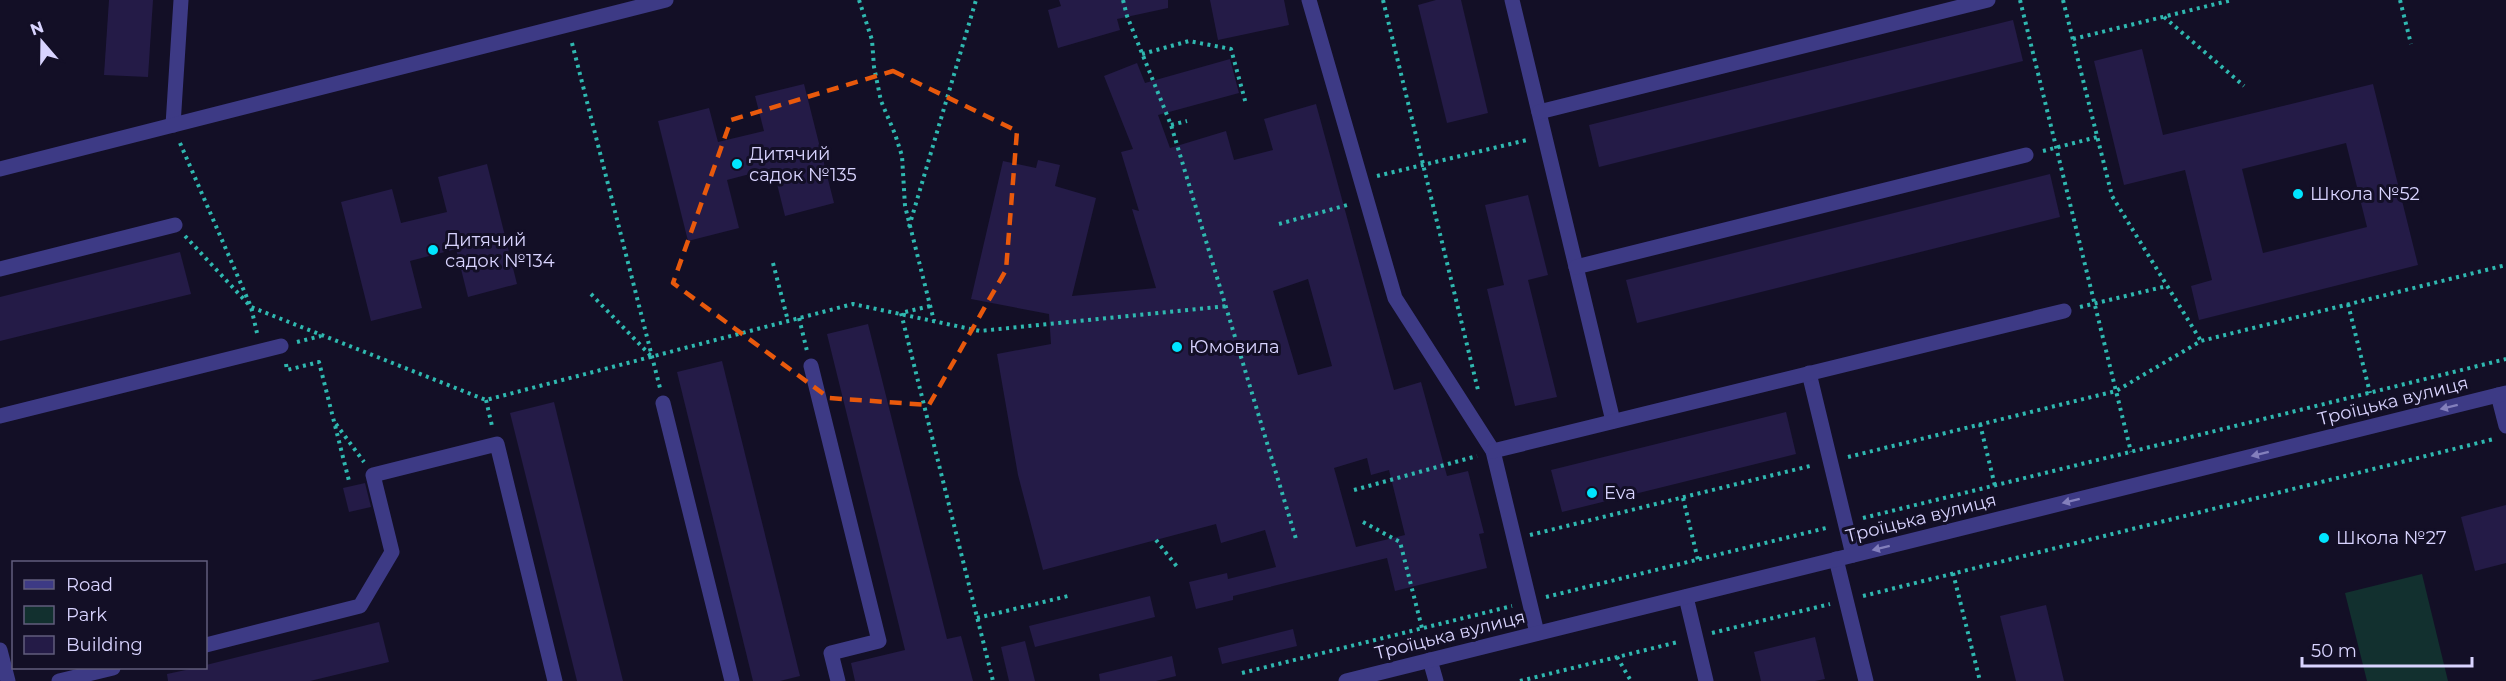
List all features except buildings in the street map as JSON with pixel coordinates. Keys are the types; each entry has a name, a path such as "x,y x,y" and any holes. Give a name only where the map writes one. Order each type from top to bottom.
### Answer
{"street":[{"path":"173,125 181,0"},
{"path":"0,169 666,0"},
{"path":"1310,0 1395,298 1493,451 1537,633"},
{"path":"1512,0 1613,421"},
{"path":"1539,112 1988,0"},
{"path":"1576,267 2026,155"},
{"path":"0,269 175,225"},
{"path":"1493,451 2064,311"},
{"path":"0,416 281,346"},
{"path":"811,366 879,641 831,653 838,681"},
{"path":"1809,373 1853,555"},
{"path":"2502,394 2503,432"},
{"name":"Троїцька вулиця","path":"1346,681 2502,394"},
{"path":"663,403 732,681"},
{"path":"207,645 360,606 392,552 373,475 497,444 555,681"},
{"path":"1836,559 1866,681"},
{"path":"1686,597 1706,681"},
{"path":"0,650 8,681"},
{"path":"1430,660 1436,681"},
{"path":"59,681 109,669"}],"path":[{"path":"859,0 872,40 874,67 881,101 896,134 902,156 903,189 909,227 934,321"},
{"path":"909,227 976,0"},
{"path":"1123,0 1142,54 1172,125 1296,539"},
{"path":"1383,0 1479,394"},
{"path":"2020,0 2131,452"},
{"path":"2063,0 2112,196 2201,341"},
{"path":"2073,39 2232,0"},
{"path":"2400,0 2411,44"},
{"path":"2163,17 2244,86"},
{"path":"568,25 663,403"},
{"path":"1142,54 1189,41 1231,49 1246,104"},
{"path":"1172,125 1187,120"},
{"path":"173,125 251,307 261,351"},
{"path":"1361,180 1544,135"},
{"path":"2026,155 2097,137"},
{"path":"1279,224 1367,199"},
{"path":"175,225 251,307 486,400 853,304 980,331 1227,306"},
{"path":"773,263 788,321"},
{"path":"2116,391 2201,341 2506,265"},
{"path":"2064,311 2167,286"},
{"path":"591,294 652,357"},
{"path":"2348,304 2370,393"},
{"path":"901,313 930,306"},
{"path":"901,313 993,681"},
{"path":"799,318 811,366"},
{"path":"281,346 322,335"},
{"path":"1242,673 2506,359"},
{"path":"287,370 319,362 349,481"},
{"path":"486,400 497,444"},
{"path":"334,421 373,475"},
{"path":"1980,424 1995,486"},
{"path":"1520,681 2503,432"},
{"path":"1354,490 1493,451"},
{"path":"1683,498 1698,560"},
{"path":"1363,522 1400,542 1422,628"},
{"path":"1156,540 1178,568"},
{"path":"1953,573 1980,681"},
{"path":"977,618 1068,596"},
{"path":"1617,657 1631,681"}],"highlighted area":[{"path":"893,71 1017,131 1006,270 929,405 829,398 673,283 731,120"}],"green space":[{"path":"2422,574 2448,681 2367,681 2345,593"}],"place":[{"name":"Дитячий садок №135","path":"737,164"},
{"name":"Школа №52","path":"2298,194"},
{"name":"Дитячий садок №134","path":"433,250"},
{"name":"Юмовила","path":"1177,347"},
{"name":"Eva","path":"1592,493"},
{"name":"Школа №27","path":"2324,538"}]}
